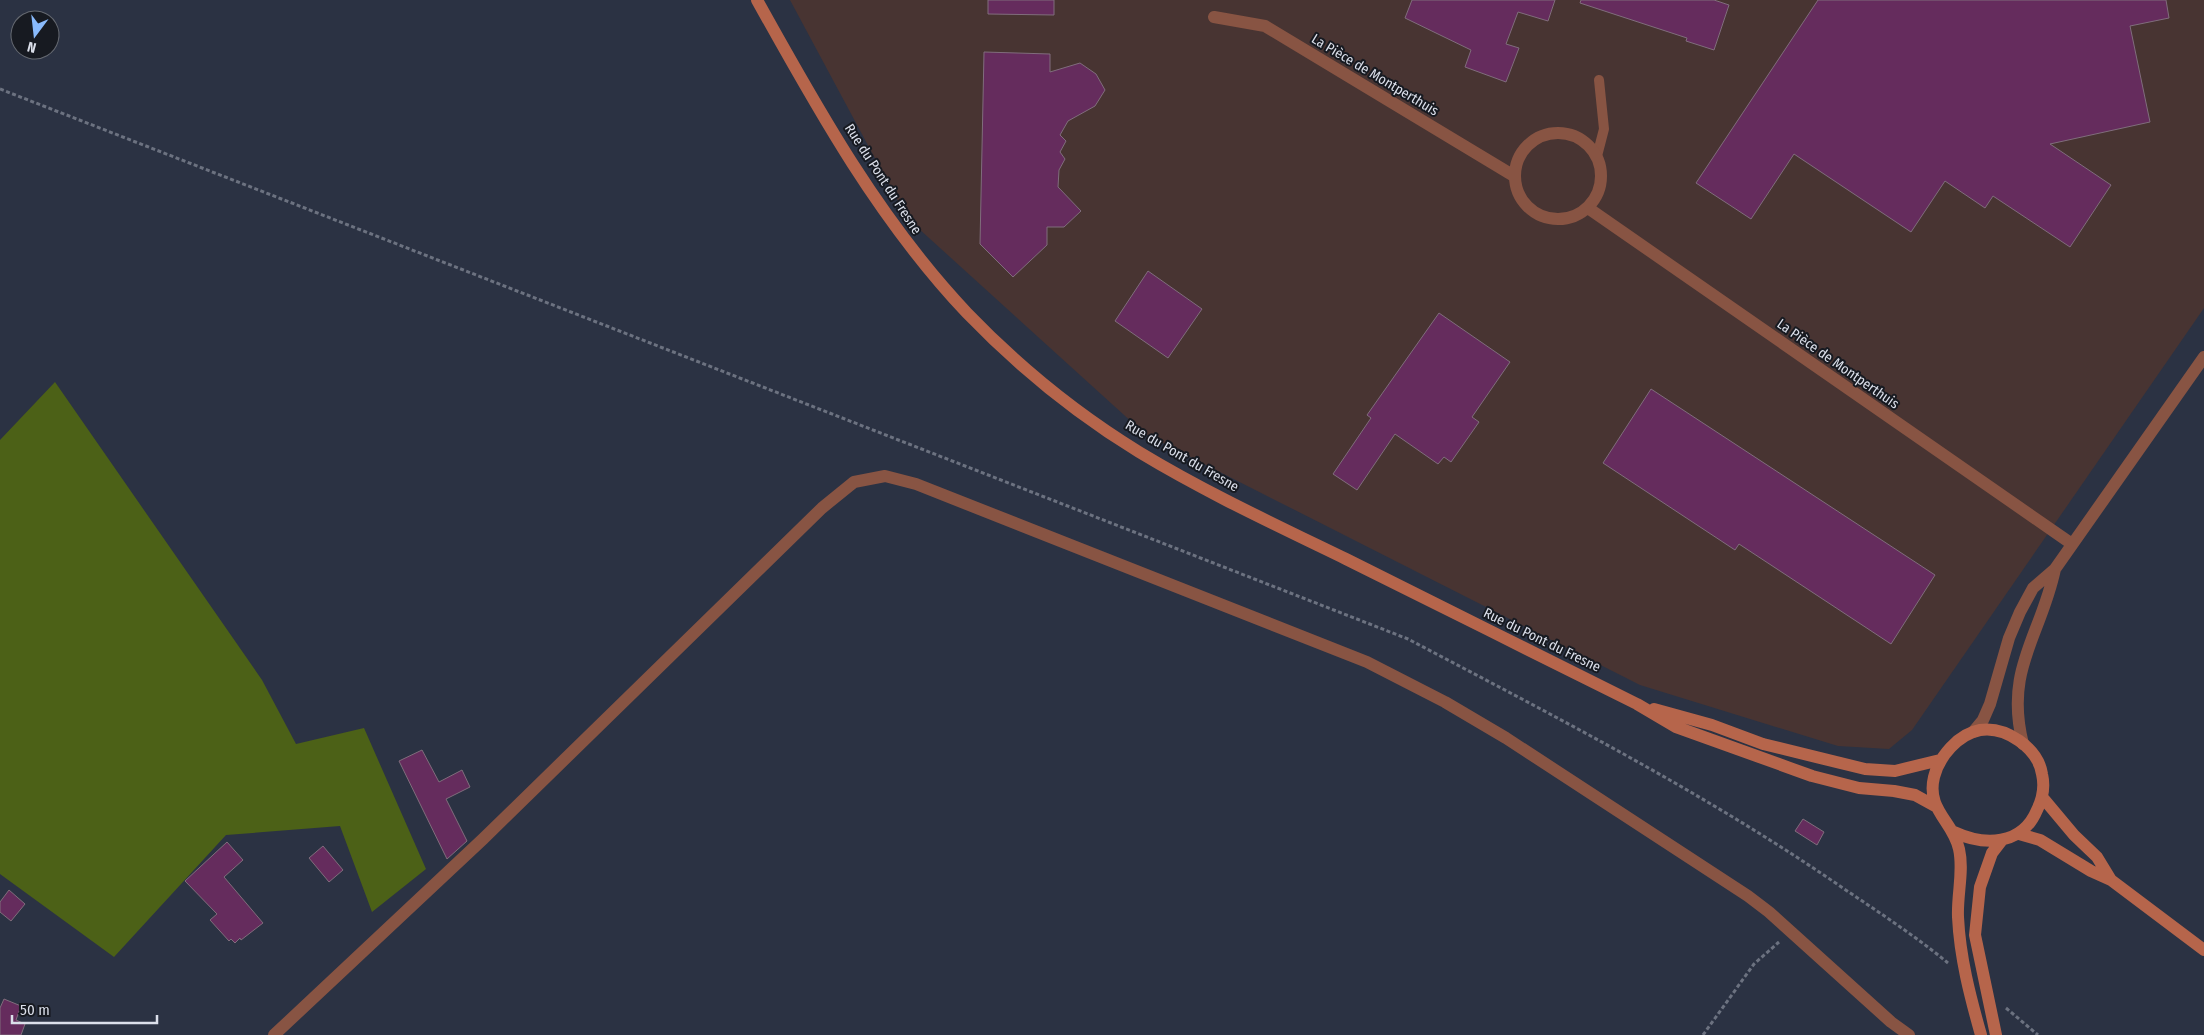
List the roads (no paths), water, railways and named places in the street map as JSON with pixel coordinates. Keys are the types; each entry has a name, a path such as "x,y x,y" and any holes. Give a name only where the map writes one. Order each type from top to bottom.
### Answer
{"main road":[{"name":"Rue du Pont du Fresne","path":"757,0 873,196 914,253 975,321 1024,367 1075,408 1139,452 1240,506 1637,704 1676,727 1803,773 1860,788 1915,795 1935,806"},
{"name":"Rue du Pont du Fresne","path":"1637,704 1712,725 1763,744 1865,769 1894,770 1940,760"},
{"path":"1981,730 1996,731 2009,735 2023,744 2034,755 2041,768 2044,781 2043,798 2034,818 2019,834 2002,840 1983,842 1970,840 1954,832 1941,817 1935,806 1933,792 1934,777 1940,760 1949,749 1973,732 1981,730"},
{"path":"2043,798 2074,835 2097,857 2111,880"},
{"path":"1954,832 1961,862 1957,903 1964,974 1981,1035"},
{"path":"2019,834 2040,840 2091,871 2111,880 2204,950"},
{"path":"1996,1035 1975,936 1980,886 1992,853 2002,840"}],"street":[{"name":"La Pièce de Montperthuis","path":"1214,17 1265,26 1514,176"},
{"path":"1562,132 1576,136 1588,144 1597,156 1602,169 1597,197 1588,208 1576,216 1562,220 1541,216 1524,203 1516,190 1514,176 1517,161 1524,149 1534,139 1548,133 1562,132"},
{"name":"La Pièce de Montperthuis","path":"1588,208 2072,544"},
{"path":"1973,732 1990,704 2008,638 2033,588 2054,569 2204,357"},
{"path":"274,1035 483,839 822,508 854,482 885,476 916,484 1367,662 1445,702 1506,738 1748,896 1891,1022 1909,1035"},
{"path":"2023,744 2017,712 2022,667 2038,620 2049,596 2054,569"}],"lane":[{"path":"1597,156 1604,129 1599,80"}]}
